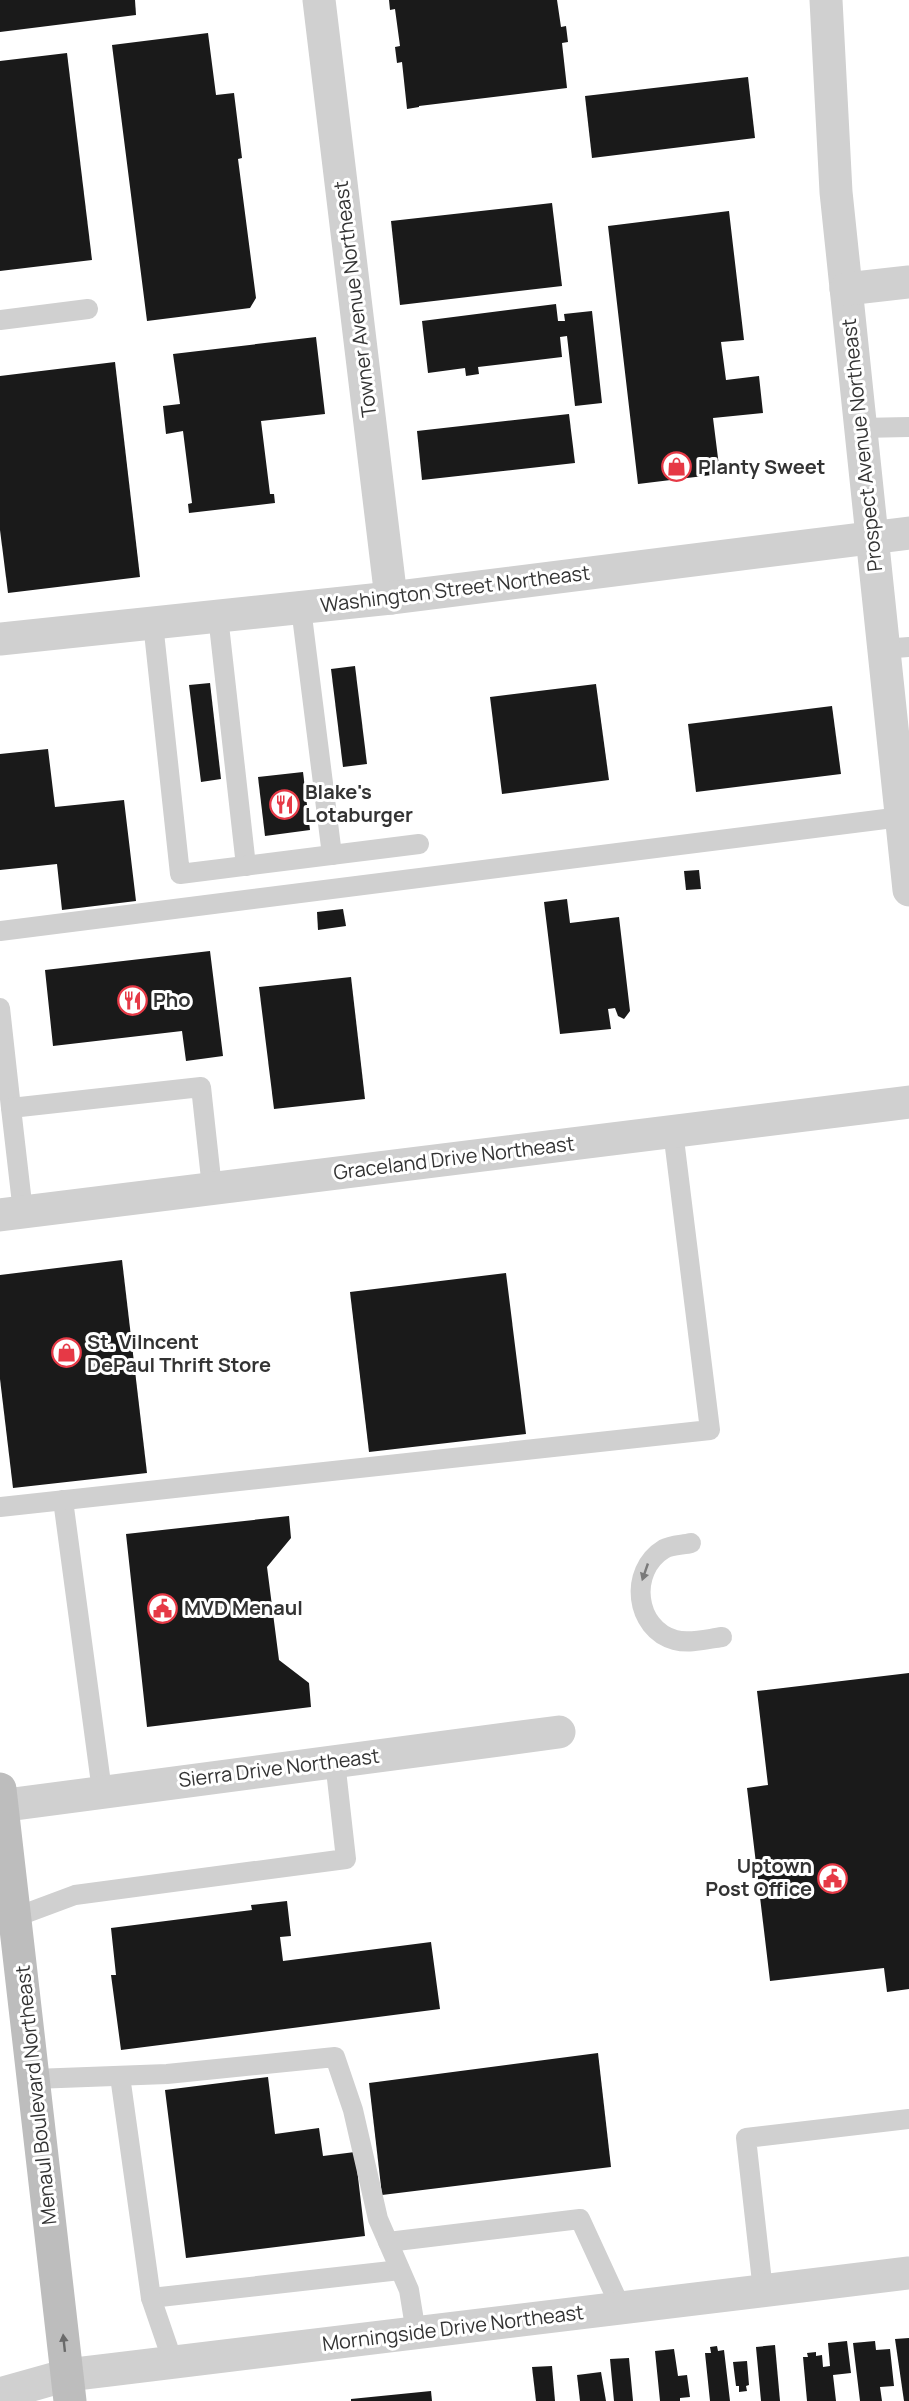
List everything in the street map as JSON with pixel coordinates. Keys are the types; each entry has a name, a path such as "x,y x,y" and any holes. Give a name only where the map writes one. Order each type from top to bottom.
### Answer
{"main road":[{"name":"Menaul Boulevard Northeast","path":"1,1800 69,2388"}],"street":[{"name":"Towner Avenue Northeast","path":"320,0 391,598"},
{"name":"Prospect Avenue Northeast","path":"826,0 836,192 871,538 896,648 902,817 909,882"},
{"path":"846,289 909,282"},
{"name":"Washington Street Northeast","path":"0,639 391,598 909,533"},
{"name":"Graceland Drive Northeast","path":"11,1213 909,1102"},
{"name":"Sierra Drive Northeast","path":"1,1800 102,1791 559,1732"},
{"name":"Morningside Drive Northeast","path":"0,2394 69,2388 173,2362 909,2273"}],"lane":[{"path":"0,320 88,309"},
{"path":"860,428 909,427"},
{"path":"301,608 332,855"},
{"path":"218,616 246,866"},
{"path":"153,623 184,908"},
{"path":"0,931 902,817"},
{"path":"180,874 419,844"},
{"path":"378,849 381,883"},
{"path":"0,1008 11,1108 11,1213"},
{"path":"11,1108 201,1087 212,1188"},
{"path":"0,1507 710,1430 674,1131"},
{"path":"63,1500 102,1791"},
{"path":"691,1543 665,1548 648,1563 642,1577 640,1599 646,1619 659,1634 678,1641 722,1637"},
{"path":"16,1917 75,1895 346,1859 335,1761"},
{"path":"34,2079 167,2074 335,2057 353,2110 378,2219 409,2290 416,2333"},
{"path":"120,2076 151,2298 173,2362"},
{"path":"763,2291 746,2138 909,2119"},
{"path":"388,2242 580,2219 621,2308"},
{"path":"151,2298 400,2270"}],"building":[{"path":"0,0 135,0 136,15 0,32"},
{"path":"389,0 557,0 561,27 566,26 568,42 562,43 567,88 407,109 402,62 397,63 395,47 400,46 395,9 390,10"},
{"path":"208,33 216,95 234,93 242,158 238,159 256,298 250,308 147,321 112,45"},
{"path":"67,53 92,260 0,271 0,61"},
{"path":"748,77 755,138 592,158 585,96"},
{"path":"552,203 562,286 400,305 391,221"},
{"path":"729,211 744,340 721,342 726,380 759,376 763,413 713,418 720,474 638,484 608,226"},
{"path":"556,304 558,321 565,321 564,314 592,311 602,403 575,406 567,336 560,337 562,357 478,367 479,374 466,376 465,368 428,373 422,321"},
{"path":"316,337 325,414 261,421 270,494 274,494 275,503 189,513 188,504 192,503 183,431 166,434 163,406 180,404 173,354"},
{"path":"115,362 140,577 8,593 0,530 0,376"},
{"path":"569,414 575,463 422,480 417,431"},
{"path":"355,666 367,764 343,767 331,669"},
{"path":"210,683 221,779 201,782 189,685"},
{"path":"596,684 609,780 502,794 490,697"},
{"path":"832,706 841,774 696,792 688,724"},
{"path":"48,749 55,807 124,800 136,901 62,910 57,864 0,870 0,754"},
{"name":"Blake's Lotaburger","path":"303,772 310,830 265,836 258,777"},
{"path":"699,870 701,889 686,890 684,871"},
{"path":"567,899 570,923 619,917 630,1011 624,1019 618,1016 615,1008 608,1009 611,1029 560,1034 544,902"},
{"path":"343,909 346,926 318,930 317,912"},
{"name":"Pho","path":"210,951 223,1056 186,1061 182,1031 53,1046 45,970"},
{"path":"351,977 365,1099 274,1109 259,987"},
{"path":"122,1260 147,1473 13,1488 0,1379 0,1275"},
{"path":"506,1273 526,1434 369,1452 350,1292"},
{"path":"289,1516 291,1538 267,1567 279,1660 309,1683 311,1707 147,1727 126,1534"},
{"name":"Uptown Post Office","path":"909,1673 909,1989 887,1992 884,1968 770,1981 747,1788 768,1785 757,1691"},
{"path":"287,1901 291,1936 280,1937 283,1961 431,1942 440,2009 121,2050 111,1975 116,1975 111,1928 252,1910 251,1905"},
{"path":"598,2053 611,2167 382,2195 369,2083"},
{"path":"268,2077 275,2134 319,2128 323,2156 355,2152 365,2236 186,2258 165,2090"},
{"path":"909,2338 909,2401 904,2401 895,2339"},
{"path":"847,2341 851,2373 833,2375 836,2401 807,2401 803,2357 808,2357 807,2353 816,2352 816,2356 822,2355 823,2367 830,2366 828,2343"},
{"path":"875,2341 876,2350 890,2349 894,2386 880,2387 882,2401 860,2401 853,2343"},
{"path":"775,2345 780,2401 761,2401 756,2347"},
{"path":"717,2346 718,2351 724,2350 730,2401 710,2401 705,2353 711,2353 710,2347"},
{"path":"674,2349 678,2376 687,2375 690,2397 680,2398 680,2401 660,2401 655,2351"},
{"path":"629,2358 633,2401 614,2401 610,2359"},
{"path":"747,2361 749,2385 746,2386 747,2391 739,2392 733,2362"},
{"path":"552,2366 555,2401 536,2401 532,2367"},
{"path":"601,2372 606,2401 580,2401 577,2375"},
{"path":"431,2391 432,2401 351,2401 351,2399"}],"place":[{"name":"Planty Sweet","path":"677,467"},
{"name":"Blake's Lotaburger","path":"284,804"},
{"name":"Pho","path":"132,1000"},
{"name":"St. Vilncent DePaul Thrift Store","path":"66,1353"},
{"name":"MVD Menaul","path":"163,1608"},
{"name":"Uptown Post Office","path":"833,1878"}]}
